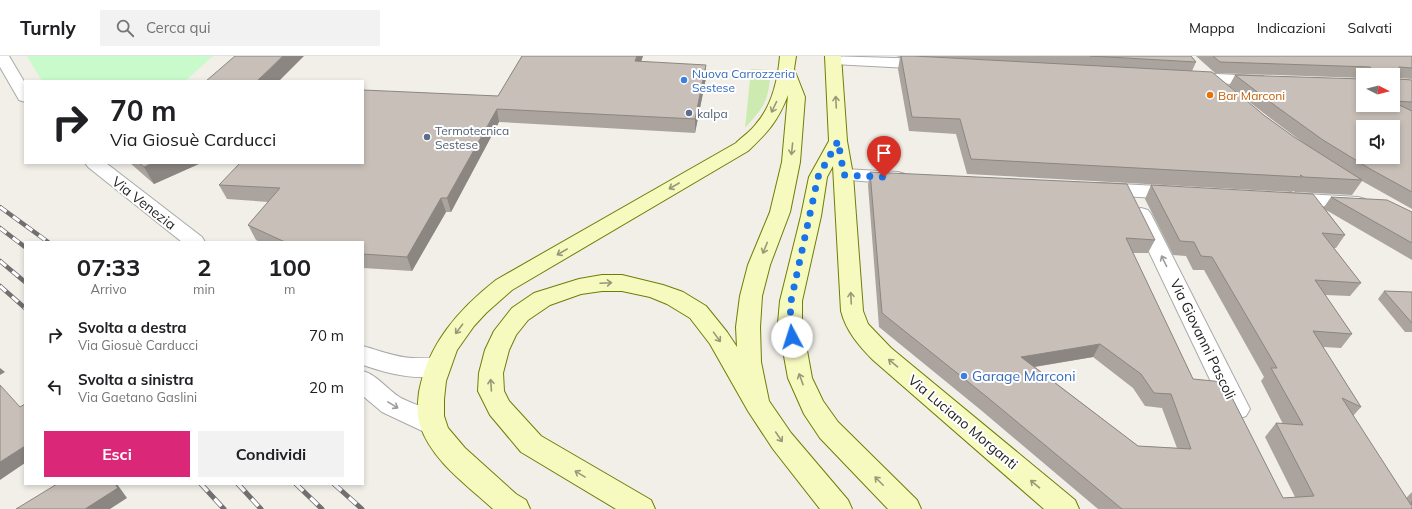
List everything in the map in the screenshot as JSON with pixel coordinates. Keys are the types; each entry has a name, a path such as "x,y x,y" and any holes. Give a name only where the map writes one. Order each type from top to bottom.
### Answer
{"main road":[{"name":"Via Luciano Morganti","path":"833,58 838,141 844,175 852,311 854,322 862,334 882,354 1065,509"},
{"path":"516,509 506,503 445,445 433,425 431,410 432,391 438,367 446,349 467,317 487,298 504,285 742,147 762,128 775,107 787,63"},
{"path":"757,404 749,362 748,327 751,296 758,265 780,212 791,162 797,97 787,63"},
{"path":"838,141 818,177 811,216 791,301 790,323 795,352 800,378 813,407 829,430 907,509"},
{"path":"641,509 530,444 499,408 492,391 491,373 497,350 506,331 520,314 542,299 579,287 602,283 622,283 655,290 676,298 698,312 719,338 757,404 782,441 838,509"}],"street":[{"path":"1,56 24,95"},
{"path":"833,58 944,65"},
{"path":"1190,60 1233,98"},
{"path":"1179,78 1279,81"},
{"name":"Via Venezia","path":"95,164 194,241"},
{"path":"844,175 916,179"},
{"path":"1270,198 1375,202 1352,185"},
{"path":"1083,188 1192,194"},
{"name":"Via Giovanni Pascoli","path":"1129,190 1248,430"},
{"path":"364,355 388,364 412,367 438,367"},
{"path":"364,382 391,405 433,425"}],"green space":[{"path":"27,56 213,56 186,80 41,80"},
{"path":"751,69 771,70 769,89 765,102 758,114 745,128"}],"building":[{"path":"235,56 283,56 258,80 207,80"},
{"path":"522,56 637,56 635,61 706,65 695,119 497,109 447,198 441,198 407,257 364,254 364,241 283,241 248,225 280,188 219,185 239,164 364,164 364,90 498,96"},
{"path":"901,56 1212,72 1265,116 1294,137 1362,180 1304,177 1300,175 1302,177 971,159 960,119 912,117"},
{"path":"1090,56 1191,56 1196,62"},
{"path":"1213,56 1412,56 1412,68 1371,68 1220,62"},
{"path":"1235,75 1356,79 1356,112 1400,112 1400,105 1412,111 1412,192 1362,164 1400,164 1400,120 1356,120 1356,160 1323,140"},
{"path":"1400,79 1412,80 1412,102 1400,101"},
{"path":"140,164 151,164 144,167"},
{"path":"870,172 1127,184 1155,240 1126,238 1193,379 1224,382 1283,498 1314,496 1276,423 1303,425 1271,368 1277,368 1212,257 1201,256 1194,242 1180,241 1151,185 1313,194 1345,235 1322,233 1361,283 1315,280 1352,334 1313,331 1361,407 1342,398 1411,505 1412,501 1412,509 1122,509 987,397 882,313","holes":["1100,344 1141,374 1154,393 1171,394 1191,449 1138,446 1021,357"]},
{"path":"1331,197 1387,200 1412,212 1412,243"},
{"path":"1384,291 1412,292 1412,323"},
{"path":"0,385 20,407 24,405 24,447 0,462"},
{"path":"55,485 116,485 118,488 85,509 16,509"}],"railway":[{"path":"0,207 47,241"},
{"path":"0,228 24,246"},
{"path":"0,261 24,281"},
{"path":"0,286 24,307"},
{"path":"202,485 224,509"},
{"path":"239,485 261,509"},
{"path":"297,485 322,509"},
{"path":"335,485 362,509"}],"place":[{"name":"Nuova Carrozzeria Sestese","path":"684,80"},
{"name":"Bar Marconi","path":"1210,95"},
{"name":"kalpa","path":"689,113"},
{"name":"Termotecnica Sestese","path":"427,137"},
{"name":"Garage Marconi","path":"964,376"}],"route":[{"path":"792,337 790,323 791,301 811,216 818,177 838,141 844,175 884,177"}]}
